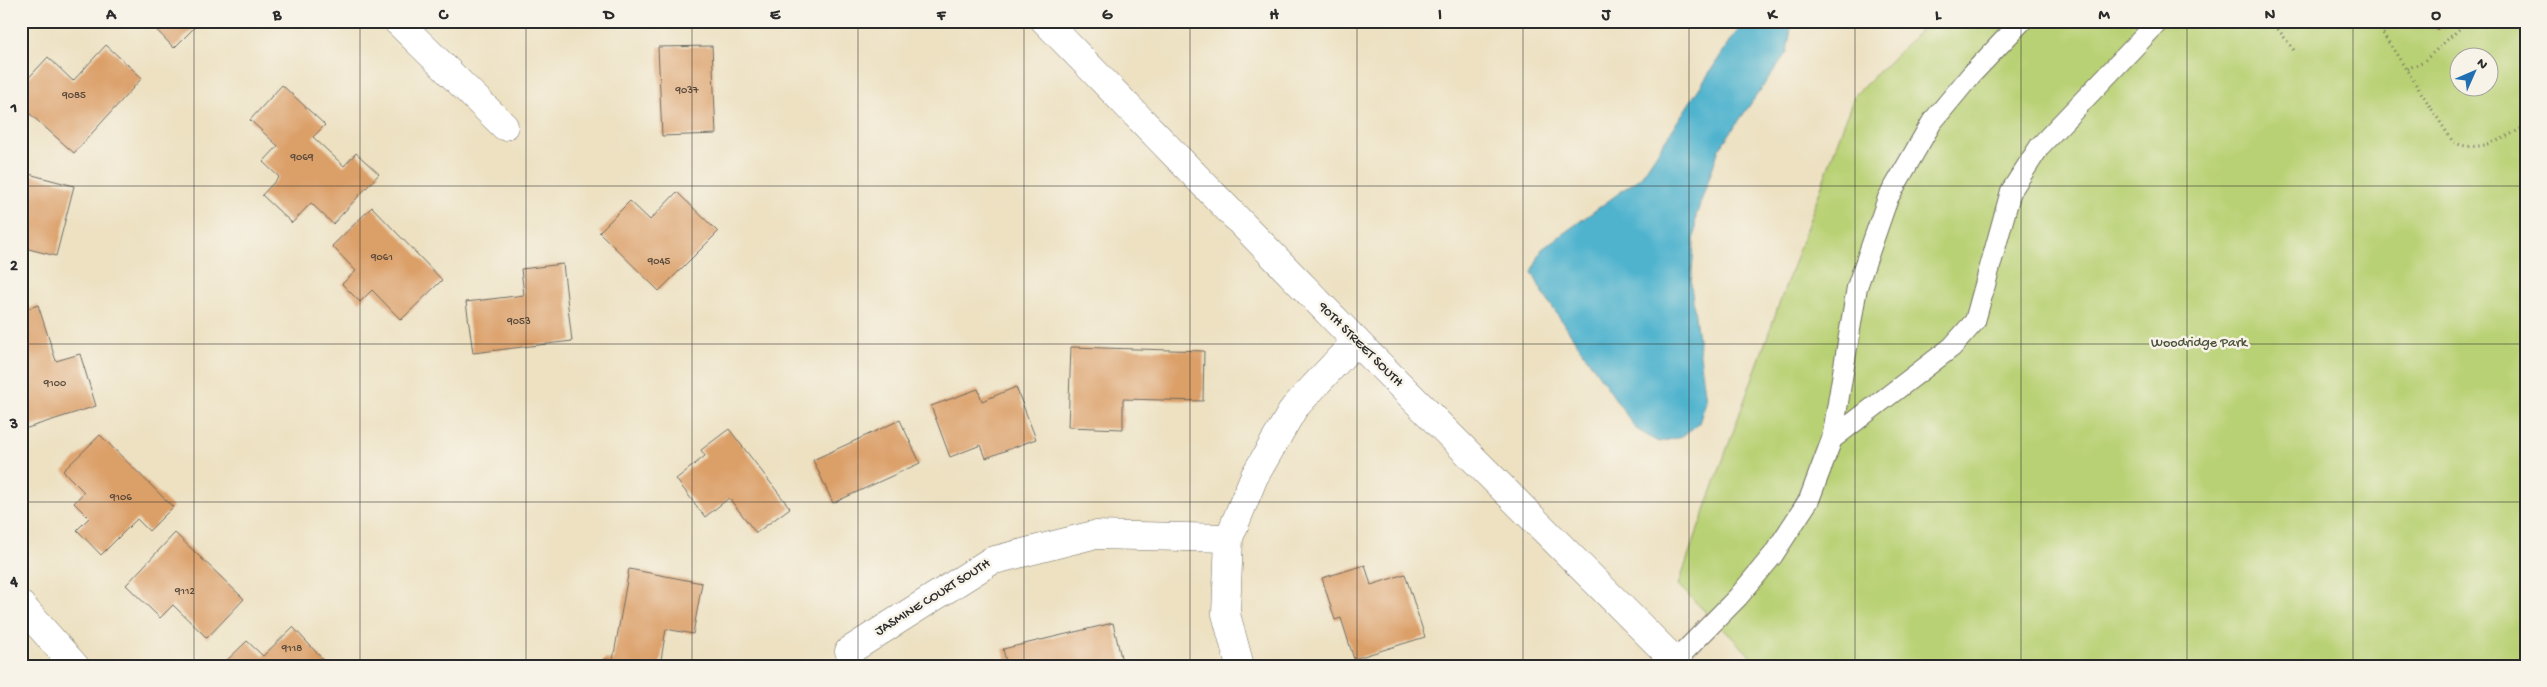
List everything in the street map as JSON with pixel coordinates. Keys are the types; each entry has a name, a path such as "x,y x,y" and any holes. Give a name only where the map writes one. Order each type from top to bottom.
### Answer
{"street":[{"path":"397,21 504,126"},
{"name":"90TH STREET SOUTH","path":"1045,21 1356,342 1678,663"},
{"path":"1240,666 1226,614 1230,538 1254,477 1294,408 1356,342"},
{"name":"JASMINE COURT SOUTH","path":"848,651 991,560 1094,535 1230,538"},
{"path":"21,605 66,663"}],"lane":[{"path":"1678,663 1773,556 1809,500 1832,439 1857,287 1888,198 1932,122 1971,75 2022,21"},
{"path":"1832,439 1952,347 1974,321 2011,191 2040,146 2159,21"}],"path":[{"path":"2272,21 2296,53"},
{"path":"2375,21 2453,142 2466,148 2486,146 2526,126"},
{"path":"2407,70 2424,61 2468,21"}],"green space":[{"name":"Woodridge Park","path":"1930,21 2526,21 2526,666 1761,666 1678,585 1854,96"}],"water":[{"path":"1747,21 1784,21 1791,29 1787,52 1719,149 1696,216 1691,285 1706,401 1699,423 1682,437 1658,442 1636,429 1544,295 1532,272 1542,249 1641,177 1734,35"}],"building":[{"path":"148,21 201,21 174,48"},
{"path":"2428,21 2446,21 2437,30"},
{"path":"106,45 142,78 74,153 21,106 21,86 48,57 73,81"},
{"path":"712,46 716,134 662,136 658,47"},
{"path":"282,85 325,125 313,137 344,166 356,153 379,174 333,224 311,203 292,223 262,195 279,177 263,162 278,146 250,120"},
{"path":"21,172 74,186 56,256 21,247"},
{"path":"677,192 718,232 659,291 599,232 630,201 650,220"},
{"path":"372,207 442,280 401,320 372,290 360,302 342,284 356,271 332,246"},
{"path":"563,264 572,341 473,353 466,302 524,295 521,269"},
{"path":"38,305 56,361 80,354 96,406 21,430 21,311"},
{"path":"1071,347 1204,351 1203,401 1123,399 1123,429 1068,427"},
{"path":"1016,387 1036,439 986,458 981,445 950,457 931,406 978,389 982,401"},
{"path":"900,420 920,463 833,503 813,460"},
{"path":"729,429 790,508 756,533 729,498 705,517 676,479 705,456 701,450"},
{"path":"100,435 173,507 149,531 137,519 101,555 77,530 89,518 74,503 84,492 63,471"},
{"path":"175,533 244,599 207,638 173,605 160,618 126,585"},
{"path":"1365,565 1371,585 1405,574 1425,637 1354,659 1341,618 1335,620 1322,578"},
{"path":"629,569 702,583 693,634 666,629 660,666 603,666 604,659 613,660"},
{"path":"1113,623 1123,666 1007,666 1003,649"},
{"path":"293,627 329,666 221,666 247,641 263,656"}]}
